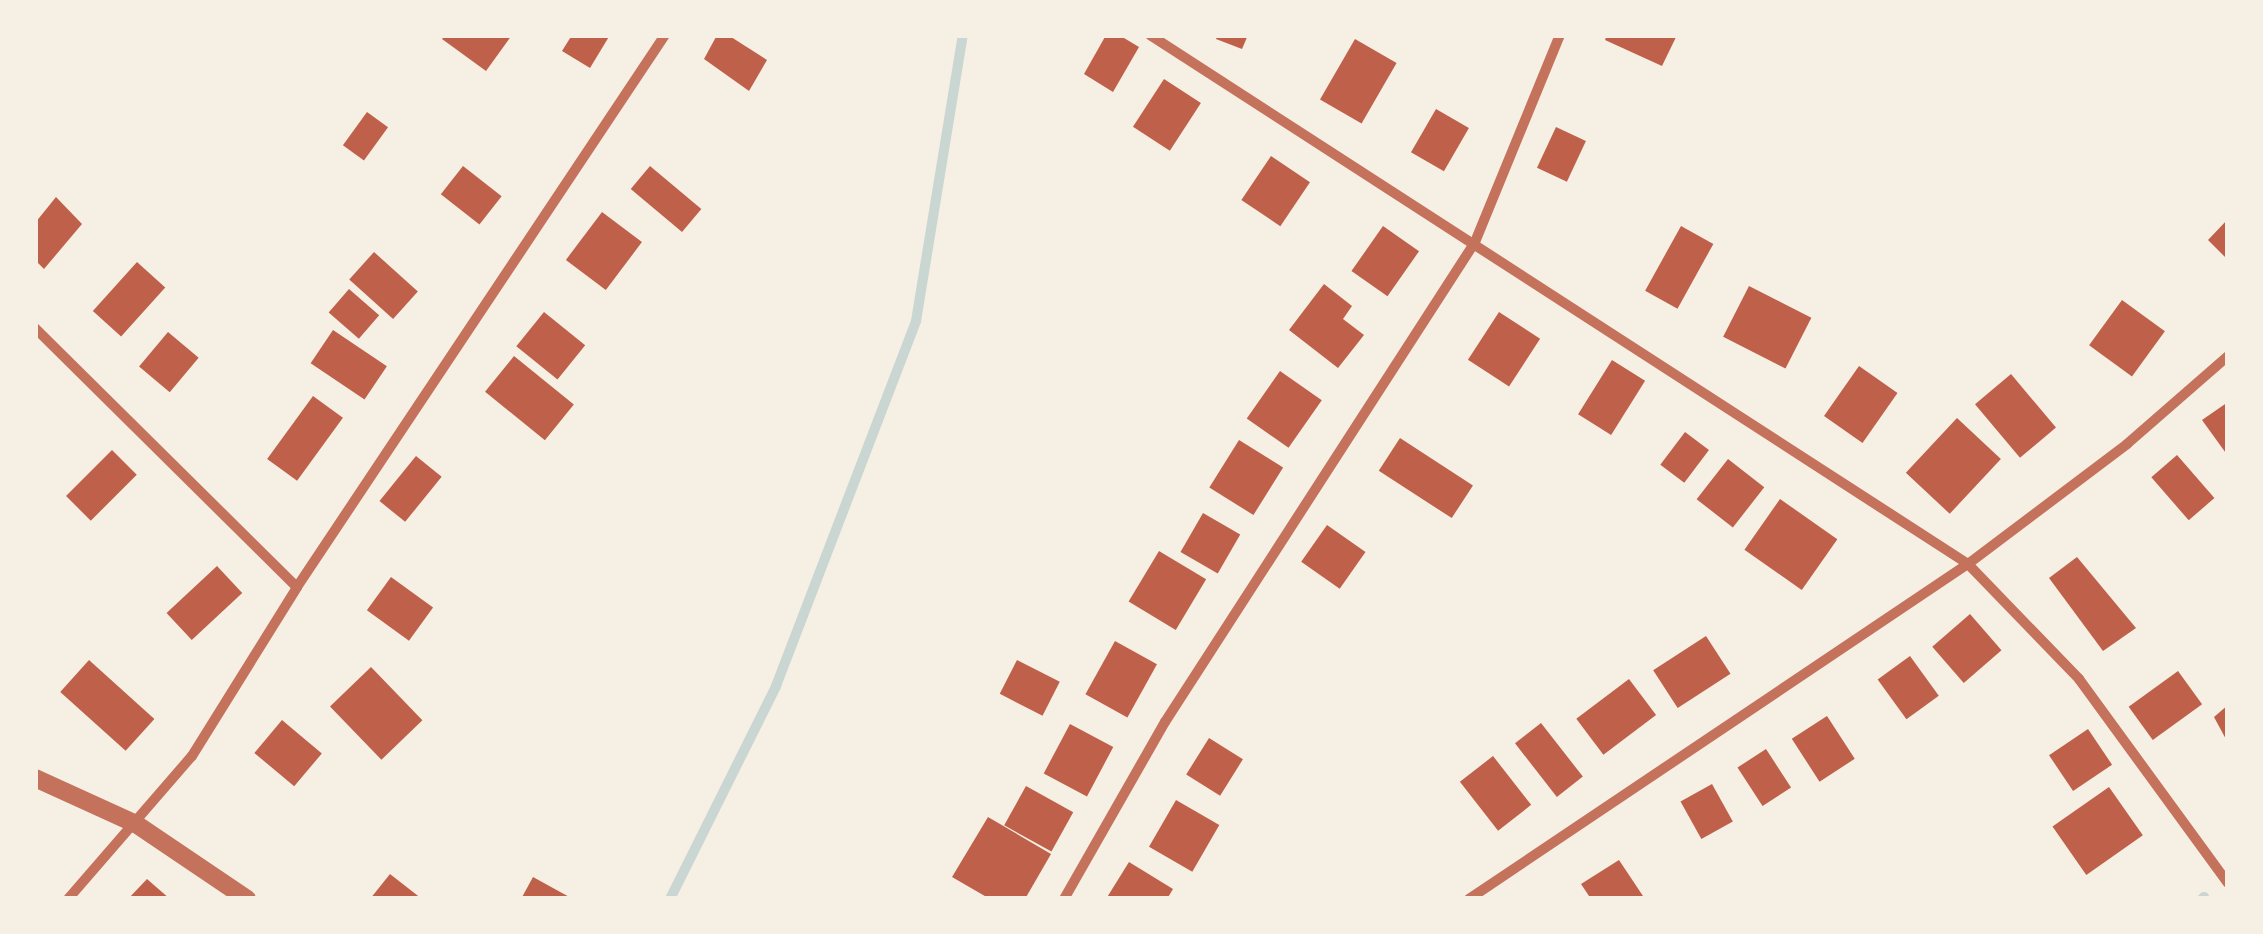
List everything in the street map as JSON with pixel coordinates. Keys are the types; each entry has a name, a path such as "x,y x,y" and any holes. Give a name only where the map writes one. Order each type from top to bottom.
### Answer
{"street":[{"path":"68,899 192,756 297,586 665,35"},
{"path":"1150,35 1968,564 2079,678 2228,884"},
{"path":"1064,899 1165,722 1475,242 1560,35"},
{"path":"35,328 297,586"},
{"path":"1469,899 1968,564 2127,444 2228,356"},
{"path":"35,778 136,824 247,899"}],"building":[{"path":"445,35 512,35 486,71 442,39"},
{"path":"572,35 610,35 590,68 562,51"},
{"path":"717,35 728,35 767,60 749,91 704,59"},
{"path":"1106,35 1119,35 1139,47 1113,92 1084,74"},
{"path":"1217,35 1248,35 1242,49 1216,39"},
{"path":"1607,35 1677,35 1662,66 1605,40"},
{"path":"1355,39 1397,63 1362,124 1320,100"},
{"path":"1164,79 1201,103 1170,151 1133,127"},
{"path":"1436,109 1469,128 1444,171 1411,152"},
{"path":"367,112 388,127 364,160 343,145"},
{"path":"1556,127 1586,141 1567,182 1537,168"},
{"path":"1271,156 1310,182 1280,226 1241,200"},
{"path":"463,166 502,196 479,225 441,194"},
{"path":"650,166 701,209 682,232 631,189"},
{"path":"56,197 82,224 44,269 35,260 35,223"},
{"path":"602,212 642,242 606,290 566,260"},
{"path":"2228,219 2228,260 2208,240"},
{"path":"1383,226 1419,251 1387,296 1351,271"},
{"path":"1681,226 1713,244 1677,309 1645,291"},
{"path":"374,252 418,291 393,319 349,279"},
{"path":"137,262 165,287 121,336 93,311"},
{"path":"1324,284 1352,306 1343,319 1364,335 1338,368 1289,330"},
{"path":"1749,286 1811,318 1785,369 1723,337"},
{"path":"349,289 379,315 359,339 329,312"},
{"path":"2122,300 2165,331 2132,376 2089,345"},
{"path":"544,312 585,345 557,380 516,346"},
{"path":"1499,312 1540,339 1509,386 1468,360"},
{"path":"333,330 387,366 365,400 311,363"},
{"path":"168,332 199,358 170,392 139,366"},
{"path":"514,356 574,404 545,440 485,392"},
{"path":"1612,360 1645,381 1611,435 1578,414"},
{"path":"1859,366 1898,393 1863,443 1824,416"},
{"path":"1280,371 1322,400 1289,448 1247,419"},
{"path":"2011,374 2056,428 2020,458 1975,404"},
{"path":"313,396 343,418 297,481 267,459"},
{"path":"2228,402 2228,456 2202,420"},
{"path":"1957,418 2001,459 1950,514 1906,473"},
{"path":"1685,432 1709,450 1684,483 1660,465"},
{"path":"1400,438 1473,485 1452,518 1379,471"},
{"path":"1239,440 1283,468 1253,515 1209,487"},
{"path":"112,450 137,475 91,521 66,496"},
{"path":"2177,455 2214,498 2189,520 2151,477"},
{"path":"416,456 442,477 405,522 379,501"},
{"path":"1728,459 1764,487 1733,528 1697,499"},
{"path":"1780,499 1837,539 1802,590 1744,550"},
{"path":"1203,513 1240,534 1218,573 1180,552"},
{"path":"1327,525 1366,552 1340,589 1301,562"},
{"path":"1159,551 1206,579 1176,630 1129,602"},
{"path":"2077,557 2136,628 2103,651 2049,578"},
{"path":"217,566 242,593 192,640 167,613"},
{"path":"391,577 433,608 409,641 367,610"},
{"path":"1970,614 2001,650 1964,683 1932,647"},
{"path":"1706,636 1731,674 1678,708 1653,670"},
{"path":"1115,641 1157,664 1127,718 1085,694"},
{"path":"1910,656 1939,696 1906,719 1878,680"},
{"path":"89,660 154,719 126,751 60,692"},
{"path":"1017,660 1060,682 1043,716 1000,694"},
{"path":"371,667 422,720 381,760 330,707"},
{"path":"2178,671 2202,704 2153,740 2129,707"},
{"path":"1629,679 1656,715 1603,755 1576,719"},
{"path":"2228,705 2228,743 2214,717"},
{"path":"1827,716 1855,759 1820,782 1792,739"},
{"path":"282,720 322,753 294,786 254,753"},
{"path":"1541,723 1583,777 1557,797 1515,743"},
{"path":"1070,724 1113,747 1087,796 1044,773"},
{"path":"2088,729 2112,765 2073,791 2049,755"},
{"path":"1209,738 1243,759 1220,796 1186,774"},
{"path":"1766,749 1791,788 1763,806 1737,768"},
{"path":"1493,756 1531,805 1498,831 1460,782"},
{"path":"1712,784 1733,822 1701,839 1681,801"},
{"path":"1026,786 1073,812 1051,852 1004,825"},
{"path":"2109,787 2143,835 2086,875 2052,827"},
{"path":"1176,800 1219,825 1192,872 1149,847"},
{"path":"988,817 1051,854 1025,899 990,899 952,877"},
{"path":"1619,860 1645,899 1591,899 1581,884"},
{"path":"1129,862 1173,889 1167,899 1106,899"},
{"path":"390,874 422,899 370,899"},
{"path":"533,877 573,899 521,899"},
{"path":"147,879 170,899 128,899"}],"waterway":[{"path":"670,899 776,686 916,321 963,35"}]}
